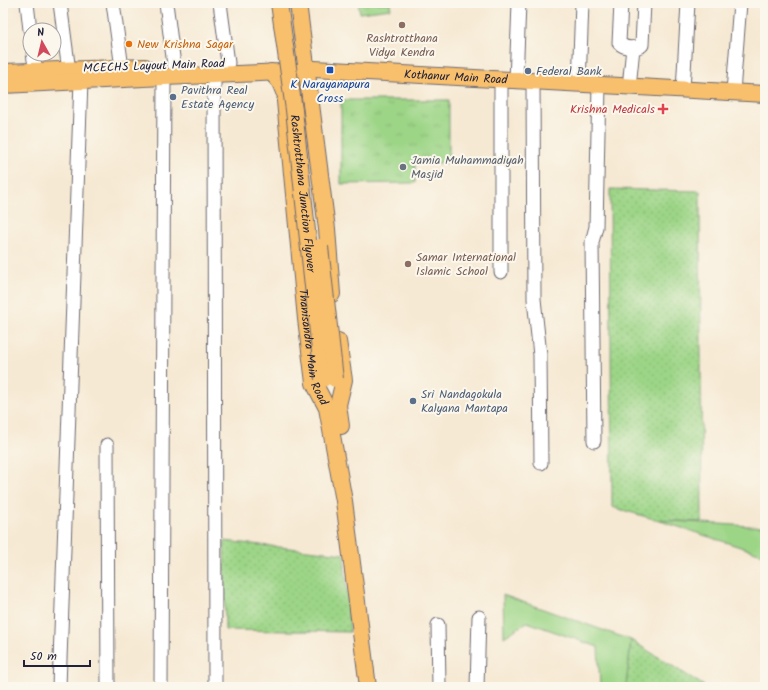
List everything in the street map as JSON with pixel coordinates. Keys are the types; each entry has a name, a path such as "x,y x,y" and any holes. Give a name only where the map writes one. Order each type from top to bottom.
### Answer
{"main road":[{"name":"Thanisandra Main Road","path":"272,3 278,68 284,92 306,319 314,383 332,406 354,498 377,687"},
{"name":"Rashtrotthana Junction Flyover","path":"279,3 329,379"},
{"name":"Rashtrotthana Junction Flyover","path":"290,3 303,100 332,406"},
{"name":"Thanisandra Main Road","path":"298,3 309,68 328,237 334,316 344,380 332,406 368,687"},
{"name":"MCECHS Layout Main Road","path":"3,85 73,77 169,71 228,63 278,68"},
{"name":"MCECHS Layout Main Road","path":"3,72 36,71 73,77 122,68 214,75 278,68"},
{"name":"Kothanur Main Road","path":"278,68 309,68 765,94"},
{"path":"306,319 334,316"}],"street":[{"path":"27,3 29,22"},
{"path":"58,687 73,77 60,3"},
{"path":"113,3 122,68"},
{"path":"161,687 169,71 166,3"},
{"path":"220,3 228,63"},
{"path":"501,272 508,80 519,3"},
{"path":"579,84 582,3"},
{"path":"621,3 619,43 622,46 633,48 642,45 644,3"},
{"path":"683,90 688,3"},
{"path":"733,92 740,3"},
{"path":"629,87 633,48"},
{"path":"34,62 36,71"},
{"path":"214,75 216,687"},
{"path":"533,81 534,299 540,355 541,463"},
{"path":"594,441 592,242 596,227 599,85"},
{"path":"107,445 108,687"},
{"path":"477,687 479,617"},
{"path":"438,625 439,687"}],"green space":[{"path":"358,3 390,3 391,9 360,13"},
{"path":"341,100 449,100 449,163 415,163 415,183 341,184"},
{"path":"610,189 700,191 702,522 657,520 612,507"},
{"path":"657,520 765,527 765,555"},
{"path":"224,541 344,554 350,632 225,630"},
{"path":"503,595 631,640 626,687 600,687 598,647 527,622 504,637"},
{"path":"631,640 706,687 626,687"}],"place":[{"name":"Rashtrotthana Vidya Kendra","path":"402,25"},
{"name":"New Krishna Sagar","path":"129,44"},
{"name":"K Narayanapura Cross","path":"330,70"},
{"name":"Federal Bank","path":"528,71"},
{"name":"Pavithra Real Estate Agency","path":"173,97"},
{"name":"Krishna Medicals","path":"663,109"},
{"name":"Jamia Muhammadiyah Masjid","path":"403,167"},
{"name":"Samar International Islamic School","path":"408,264"},
{"name":"Sri Nandagokula Kalyana Mantapa","path":"413,401"}]}
